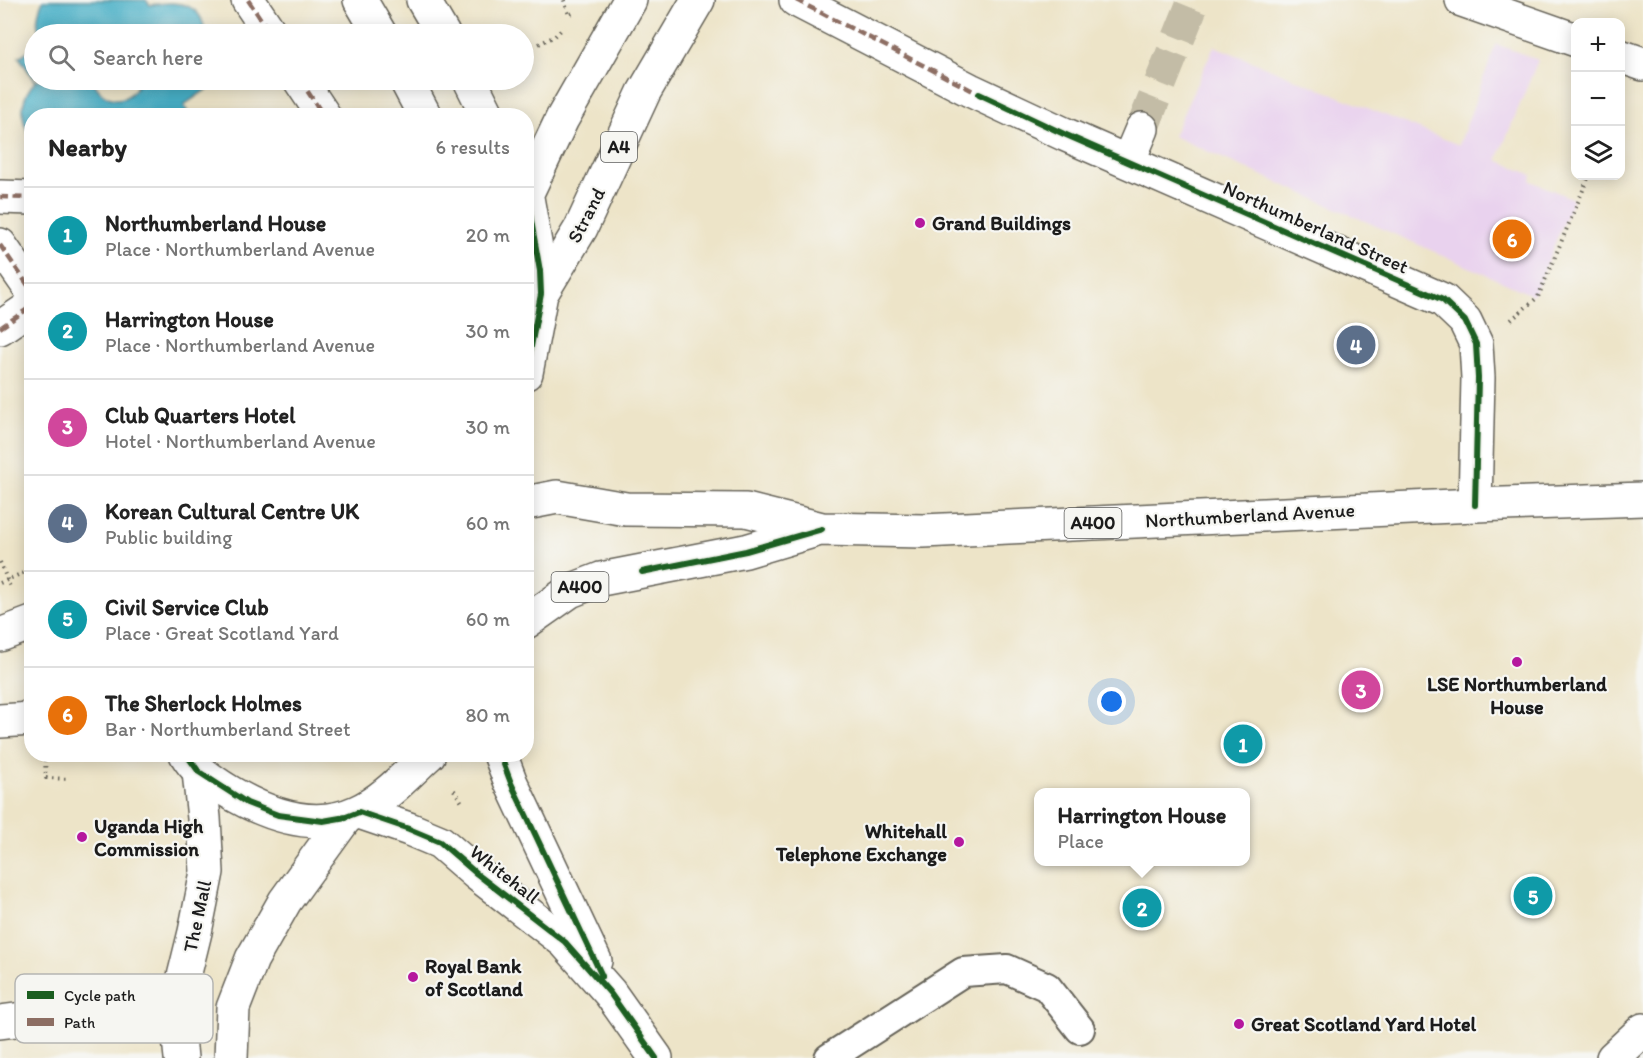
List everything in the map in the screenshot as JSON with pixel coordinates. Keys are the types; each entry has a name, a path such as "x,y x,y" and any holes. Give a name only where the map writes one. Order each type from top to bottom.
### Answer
{"main road":[{"path":"248,0 264,24"},
{"path":"360,0 374,24"},
{"path":"423,0 437,24"},
{"path":"534,178 562,119 630,0"},
{"name":"Strand","path":"534,331 541,294 581,228 644,92 699,0"},
{"name":"Northumberland Street","path":"796,0 979,94 1443,300 1465,321 1476,344 1478,378 1475,505"},
{"path":"1462,0 1571,39"},
{"path":"1625,58 1643,64"},
{"path":"305,90 313,108"},
{"path":"411,90 421,108"},
{"path":"475,90 484,108"},
{"path":"1128,162 1142,129"},
{"path":"0,197 24,198"},
{"path":"534,235 541,294"},
{"path":"0,245 24,280"},
{"path":"0,328 24,312"},
{"name":"Northumberland Avenue","path":"534,501 557,497 626,509 746,510 822,529 922,531 1643,499"},
{"name":"Northumberland Avenue","path":"534,616 570,591 601,579 746,551 822,529"},
{"path":"0,635 24,626"},
{"path":"0,721 24,720"},
{"name":"The Mall","path":"185,974 207,872 204,818 187,762"},
{"path":"188,762 247,803 278,815 323,821 352,814 386,792 420,762"},
{"name":"Whitehall","path":"503,762 610,993"},
{"path":"232,1058 233,1008 252,958 285,901 352,814"},
{"name":"Whitehall","path":"352,814 409,829 440,842 477,874 565,942 610,993 656,1058"},
{"path":"0,1022 15,1020"},
{"path":"1613,1058 1643,1030"},
{"name":"The Mall","path":"179,1043 181,1058"}],"lane":[{"path":"829,1058 963,972 1007,969 1047,987 1080,1029"}],"path":[{"path":"566,21 569,15"},
{"path":"539,44 555,36 564,26"},
{"path":"1476,344 1515,318 1538,297 1587,180"},
{"path":"0,562 14,596"},
{"path":"0,582 24,573"},
{"path":"45,762 46,778 69,779"}],"shaded area":[{"path":"1496,44 1538,60 1497,160 1532,175 1531,181 1573,199 1532,295 1173,136 1214,46 1459,145"}],"water":[{"path":"43,0 146,0 150,5 169,3 194,9 203,24 38,24"},
{"path":"24,54 24,64 19,57"},
{"path":"29,90 99,90 117,99 124,98 133,90 206,90 184,105 186,108 24,108 24,123 23,108"}],"tunnel":[{"path":"1142,129 1194,0"}],"marked path":[{"path":"248,0 264,24"},
{"path":"796,0 979,94"},
{"path":"307,90 319,108"},
{"path":"0,197 24,198"},
{"path":"0,245 24,280"},
{"path":"0,328 24,312"}],"cycle path":[{"path":"979,94 1064,134 1443,300 1465,321 1476,344 1478,378 1475,505"},
{"path":"534,237 540,271 541,294 534,331"},
{"path":"642,572 746,551 822,529"},
{"path":"192,762 199,772 247,803 278,815 323,821 359,812 440,842 477,874 565,942 610,993 656,1058"},
{"path":"503,762 602,976"}],"place":[{"name":"Grand Buildings","path":"920,223"},
{"name":"The Sherlock Holmes","path":"1512,239"},
{"name":"Korean Cultural Centre UK","path":"1356,345"},
{"name":"LSE Northumberland House","path":"1517,662"},
{"name":"Club Quarters Hotel","path":"1361,690"},
{"name":"Northumberland House","path":"1243,744"},
{"name":"Uganda High Commission","path":"82,837"},
{"name":"Whitehall Telephone Exchange","path":"959,842"},
{"name":"Civil Service Club","path":"1533,896"},
{"name":"Harrington House","path":"1142,908"},
{"name":"Royal Bank of Scotland","path":"413,977"},
{"name":"Great Scotland Yard Hotel","path":"1239,1024"}]}
